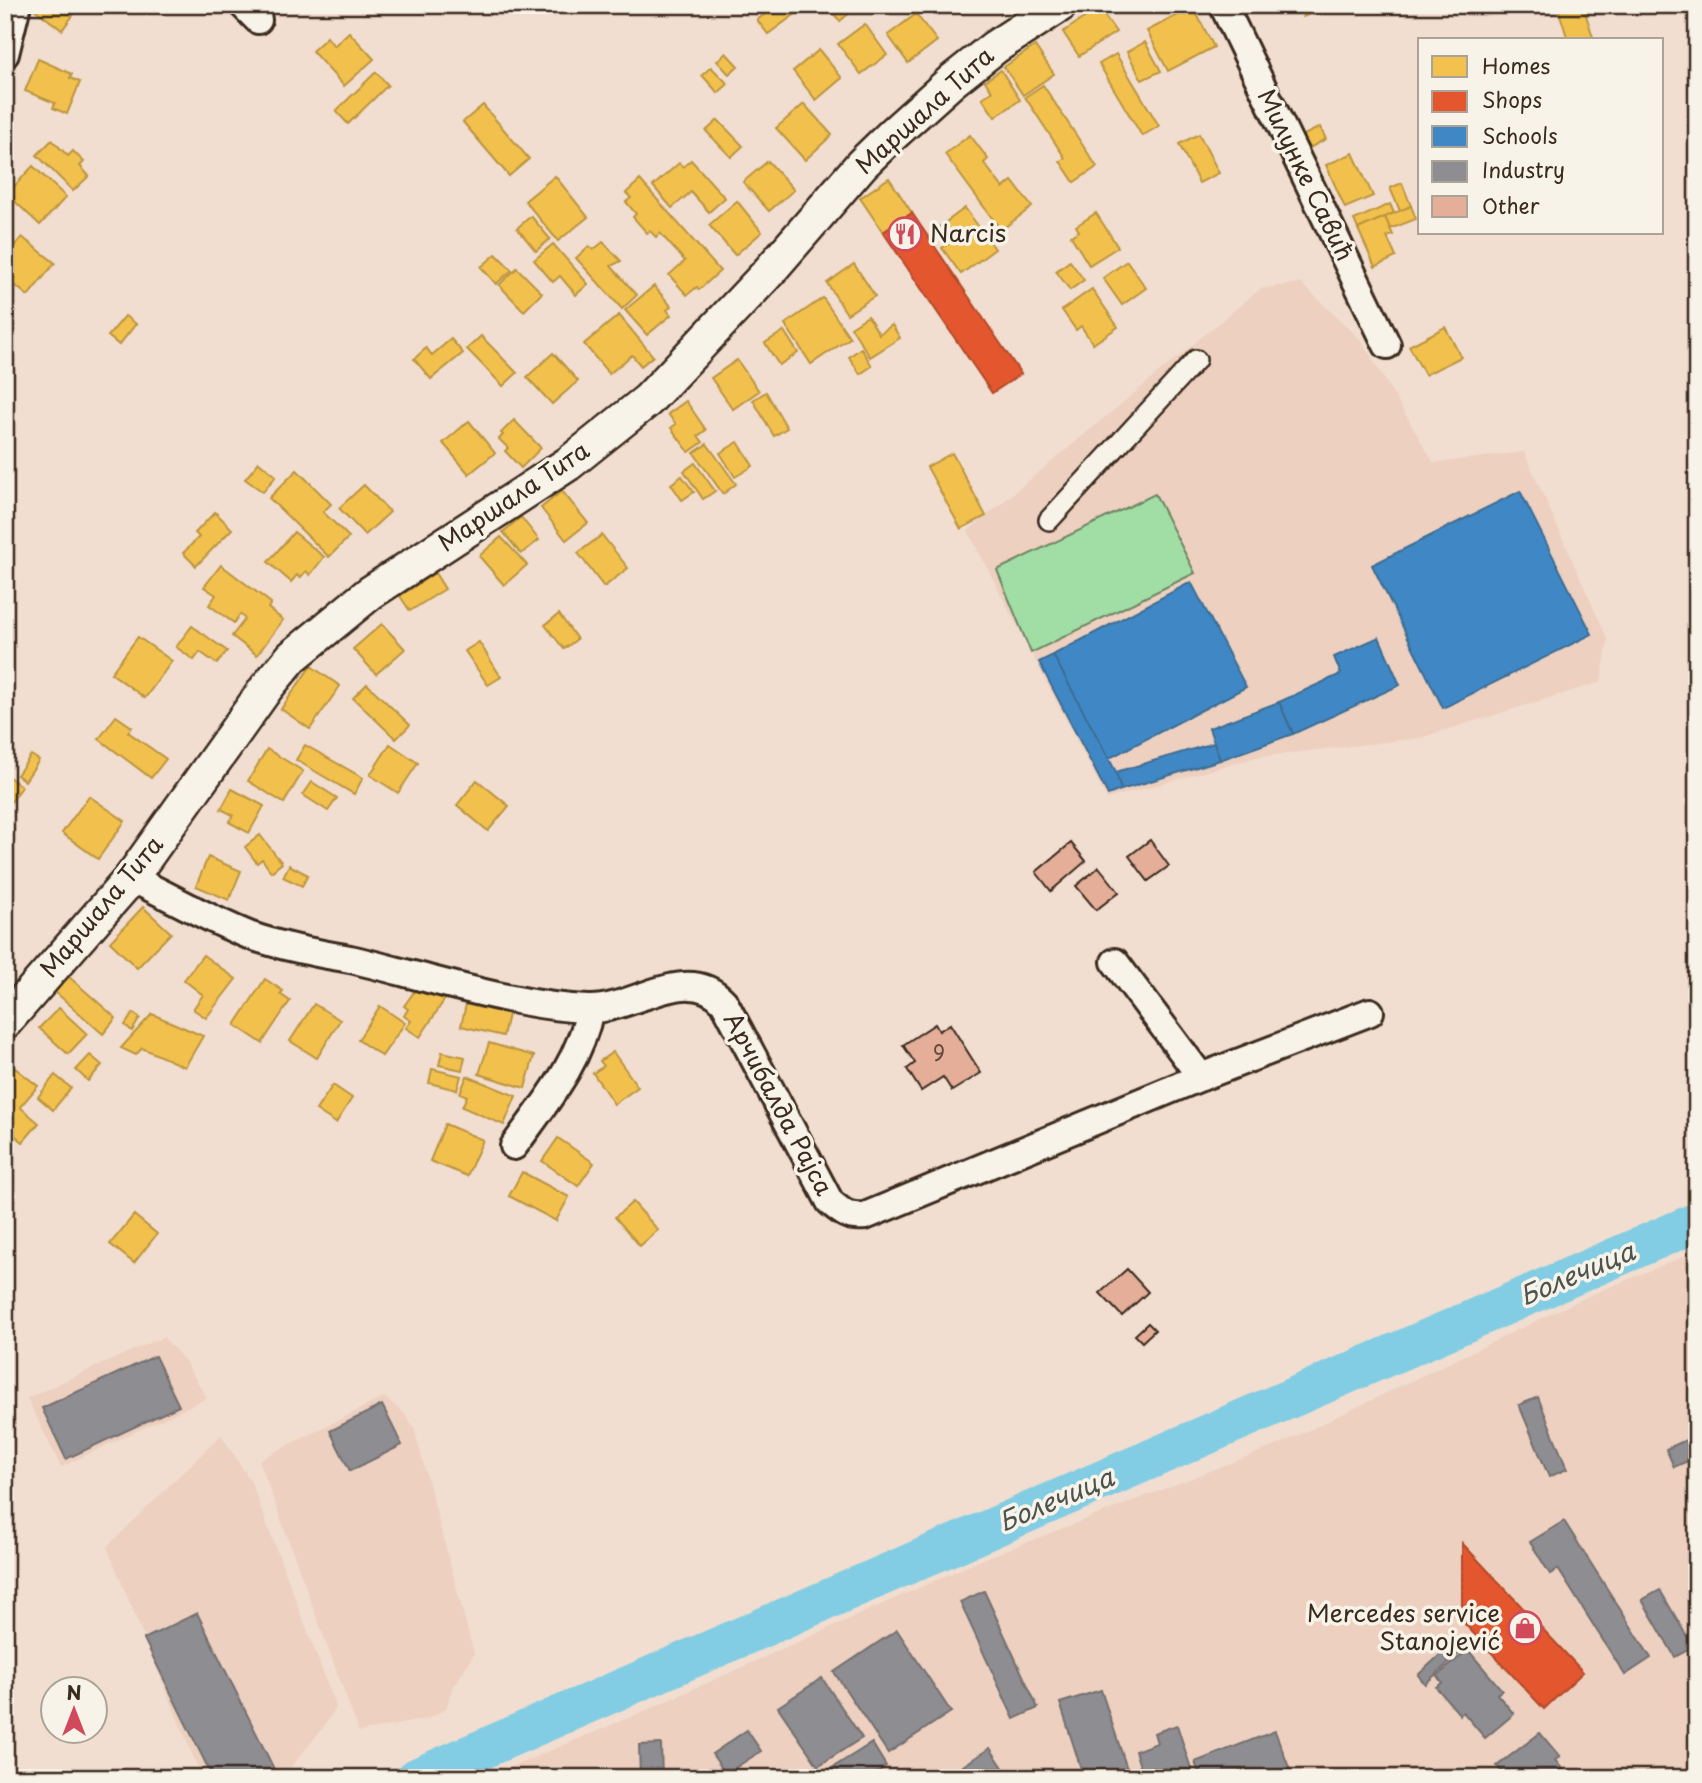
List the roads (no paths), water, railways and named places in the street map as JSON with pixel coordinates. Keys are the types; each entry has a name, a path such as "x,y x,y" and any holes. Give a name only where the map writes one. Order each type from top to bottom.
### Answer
{"street":[{"path":"5,54 18,5"},
{"name":"Милунке Савић","path":"1223,5 1387,345"},
{"name":"Маршала Тита","path":"5,1022 131,878 267,687 292,657 370,593 568,464 648,400 766,275 862,164 952,81 1046,9"},
{"path":"1049,520 1196,360"},
{"name":"Арчибалда Рајса","path":"131,878 251,935 298,950 503,996 590,1009 609,1007 679,987 702,987 716,994 724,1002 830,1202 847,1216 856,1217 865,1216 1200,1077 1370,1012"},
{"path":"1115,962 1200,1077"},
{"path":"514,1146 572,1063 585,1034 590,1009"}],"waterway":[{"name":"Болечица","path":"416,1778 1697,1222"}],"place":[{"name":"Narcis","path":"905,234"},
{"name":"Mercedes service Stanojević","path":"1525,1628"}]}
